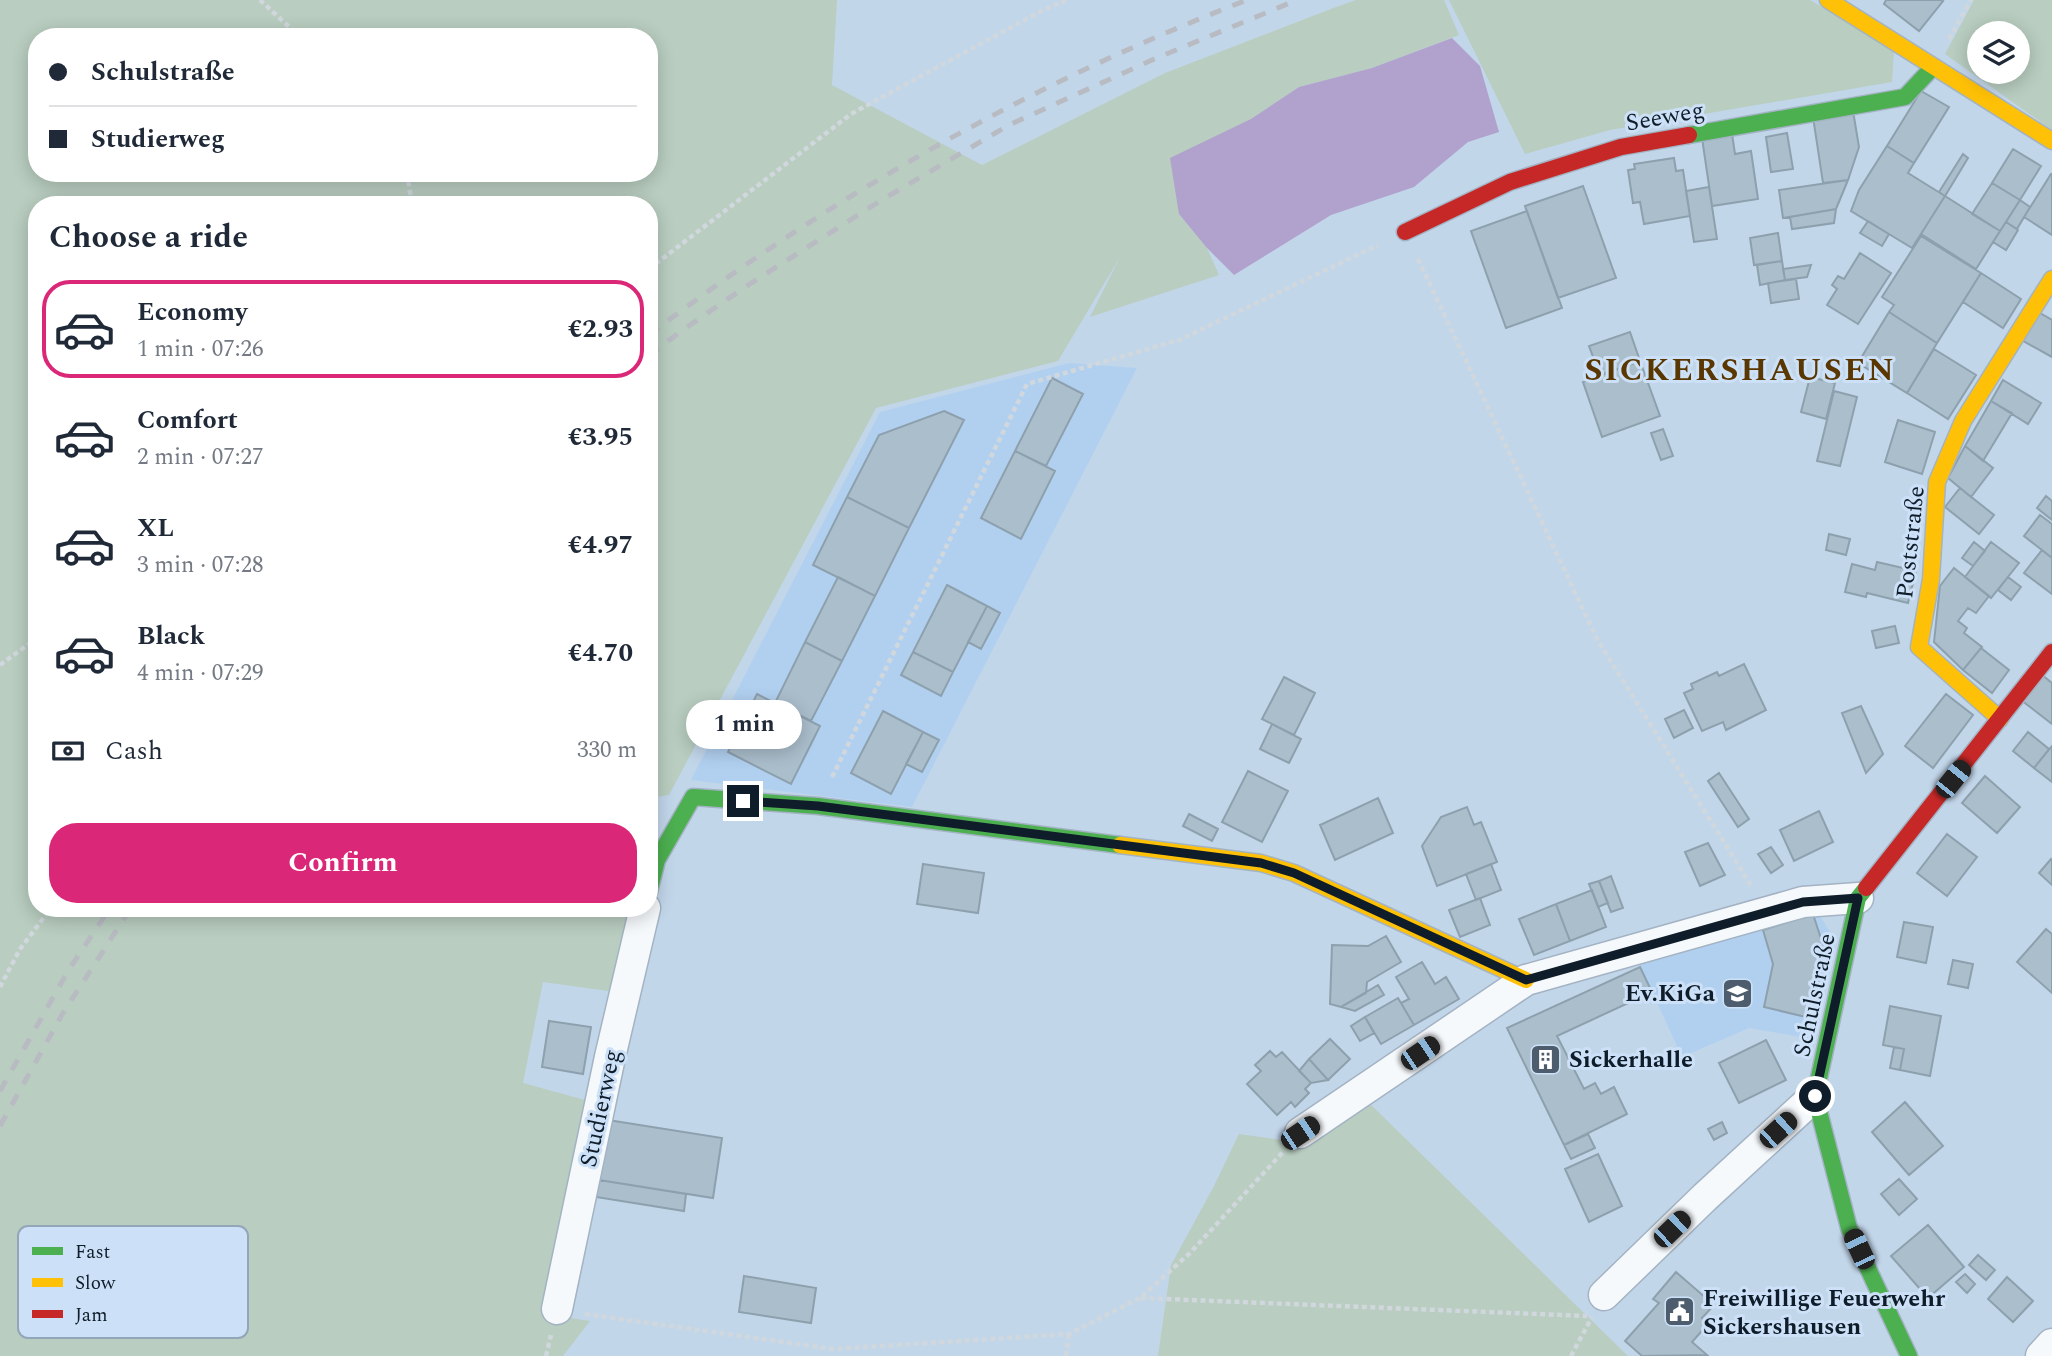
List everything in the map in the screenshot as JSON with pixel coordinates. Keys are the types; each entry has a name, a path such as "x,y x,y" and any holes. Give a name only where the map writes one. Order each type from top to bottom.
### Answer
{"street":[{"path":"1828,0 2052,141"},
{"name":"Seeweg","path":"1405,232 1510,182 1621,146 1905,97 1933,67"},
{"name":"Poststraße","path":"2000,719 1919,647 1931,579 1937,482 1963,421 2052,279"},
{"name":"Schulstraße","path":"1909,1356 1849,1228 1815,1096 1858,898 2052,652"},
{"path":"658,858 693,797 818,806 1261,863 1294,873 1526,980"},
{"path":"1300,1133 1526,980 1803,902 1858,898"},
{"name":"Studierweg","path":"557,1309 610,1057 643,917"},
{"path":"1604,1295 1815,1096"},
{"path":"2041,1356 2052,1344"}],"path":[{"path":"260,0 290,28"},
{"path":"658,261 851,114 1043,10 1067,0"},
{"path":"1933,67 1971,0"},
{"path":"818,806 1027,384 1179,340 1405,232 1597,639 1767,911"},
{"path":"0,665 28,645"},
{"path":"0,987 19,949 44,917"},
{"path":"557,1309 833,1349 1069,1334 1140,1298 1190,1253 1300,1133"},
{"path":"1140,1298 1593,1316 1571,1356"},
{"path":"1066,1356 1069,1334"}],"shaded area":[{"path":"1452,38 1480,66 1499,132 1468,142 1414,187 1331,215 1234,275 1179,214 1170,158 1251,119 1299,87 1372,68"},
{"path":"1069,363 1137,368 912,807 691,780 880,412"},
{"name":"Ev.KiGa","path":"1819,914 1830,932 1834,951 1813,1039 1749,1028 1682,1057 1637,959"}],"green space":[{"path":"0,0 837,0 832,85 982,165 1165,73 1336,7 1356,0 1444,0 1459,35 1372,68 1299,87 1251,119 1179,214 1207,248 1219,275 1090,317 1120,257 1058,361 876,408 669,795 658,797 658,196 28,196 28,917 645,917 630,994 543,982 523,1083 596,1103 552,1315 590,1321 563,1356 0,1356"},
{"path":"1449,0 1810,0 1894,51 1892,82 1610,130 1525,154"},
{"path":"1974,0 2052,0 2052,130 1987,84 2030,84 2030,21 1967,21 1967,70 1945,54"},
{"path":"1364,1098 1628,1356 1158,1356 1171,1265 1239,1134 1291,1141"}],"building":[{"path":"1886,0 1943,1 1919,31 1884,4"},
{"path":"1921,91 1949,107 1914,163 1887,146"},
{"path":"1853,111 1859,147 1848,180 1823,183 1813,117"},
{"path":"1787,133 1793,169 1771,172 1766,137"},
{"path":"1732,134 1735,154 1751,151 1758,199 1712,206 1702,138"},
{"path":"1887,146 1914,163 1908,173 1945,196 1912,248 1851,211 1859,190"},
{"path":"2013,149 2041,166 2020,200 1992,183"},
{"path":"1963,154 1968,158 1945,196 1939,192"},
{"path":"1674,158 1676,171 1683,170 1690,216 1644,224 1640,202 1633,203 1628,170 1635,169 1634,164"},
{"path":"2052,174 2052,235 2024,217"},
{"path":"1848,180 1836,209 1783,218 1779,190"},
{"path":"1992,183 2020,200 2000,231 1972,214"},
{"path":"1583,186 1616,278 1558,298 1525,206"},
{"path":"1709,187 1717,239 1694,242 1686,191"},
{"path":"1945,196 2000,231 1976,269 1921,234"},
{"path":"2020,200 2030,207 2017,229 2006,222"},
{"path":"1836,209 1834,223 1792,229 1790,217"},
{"path":"1527,211 1562,308 1506,328 1471,231"},
{"path":"1868,221 1889,234 1882,246 1860,233"},
{"path":"2006,222 2018,230 2006,250 1993,242"},
{"path":"1778,233 1782,261 1754,265 1750,238"},
{"path":"1921,236 1981,273 1937,343 1889,312 1894,305 1882,297"},
{"path":"1860,253 1891,273 1858,324 1827,305 1837,289 1832,285 1838,276 1844,279"},
{"path":"1782,261 1785,280 1760,285 1757,265"},
{"path":"1811,265 1807,277 1785,280 1783,269"},
{"path":"1981,273 2021,299 2003,328 1963,302"},
{"path":"1796,279 1799,299 1771,303 1768,283"},
{"path":"1889,312 1937,343 1907,393 1858,363"},
{"path":"2040,313 2052,320 2052,357 2023,341"},
{"path":"1630,332 1640,361 1600,375 1589,346"},
{"path":"1934,349 1976,375 1948,419 1907,393"},
{"path":"1640,361 1660,416 1602,437 1583,382"},
{"path":"1810,377 1835,383 1826,419 1801,412"},
{"path":"1052,378 1083,394 1046,466 1015,451"},
{"path":"2003,380 2041,403 2028,424 1991,401"},
{"path":"1834,391 1857,397 1840,466 1817,461"},
{"path":"1991,401 2012,413 1983,461 1965,446"},
{"path":"944,411 964,420 909,528 847,497 879,435"},
{"path":"1898,420 1935,432 1922,474 1885,462"},
{"path":"1663,429 1673,456 1661,460 1651,433"},
{"path":"1965,446 1993,468 1971,497 1948,478"},
{"path":"1015,451 1055,471 1021,539 981,518"},
{"path":"1960,488 1994,515 1979,534 1945,507"},
{"path":"2046,496 2052,501 2052,520 2037,508"},
{"path":"847,497 909,528 875,596 813,565"},
{"path":"2040,515 2052,524 2052,558 2024,536"},
{"path":"1829,534 1850,539 1846,555 1826,550"},
{"path":"1974,542 1985,551 1973,566 1962,558"},
{"path":"1991,542 2019,563 1991,598 1965,577"},
{"path":"2042,550 2052,558 2052,594 2024,573"},
{"path":"1877,562 1916,571 1908,603 1867,593 1866,597 1845,592 1852,564 1875,570"},
{"path":"1954,568 1989,596 1976,613 1968,608 1958,621 1967,628 1964,633 1982,647 1963,670 1934,642 1940,586"},
{"path":"838,577 875,596 842,661 805,642"},
{"path":"2008,577 2021,587 2011,600 1998,590"},
{"path":"947,585 987,606 953,672 913,652"},
{"path":"987,606 1000,613 981,649 968,642"},
{"path":"1895,626 1899,643 1876,648 1872,631"},
{"path":"805,642 842,661 811,721 775,703"},
{"path":"1981,648 2009,670 1992,693 1963,670"},
{"path":"913,652 953,672 941,696 901,675"},
{"path":"1744,664 1766,710 1726,730 1723,722 1702,731 1684,693 1693,689 1691,684 1717,672 1719,676"},
{"path":"2041,674 2052,683 2052,724 2021,700"},
{"path":"1284,677 1315,693 1294,735 1262,719"},
{"path":"757,694 820,726 791,784 728,752"},
{"path":"1946,694 1973,715 1933,768 1905,746"},
{"path":"1861,706 1883,754 1866,773 1842,713"},
{"path":"1684,710 1693,728 1674,738 1665,719"},
{"path":"883,711 923,732 891,794 851,773"},
{"path":"1272,724 1301,739 1289,763 1260,749"},
{"path":"923,732 939,740 922,772 906,764"},
{"path":"2028,732 2049,749 2034,768 2013,751"},
{"path":"2052,746 2052,782 2034,768"},
{"path":"1248,771 1288,791 1262,842 1222,822"},
{"path":"1719,773 1749,819 1738,827 1708,781"},
{"path":"1985,776 2020,807 1997,833 1962,803"},
{"path":"1378,798 1393,833 1335,860 1320,825"},
{"path":"1467,807 1474,825 1481,822 1497,862 1437,886 1422,846 1441,817"},
{"path":"1819,811 1833,842 1794,861 1780,830"},
{"path":"1189,814 1218,829 1212,841 1183,826"},
{"path":"1947,834 1977,857 1947,896 1917,873"},
{"path":"1708,843 1725,875 1700,886 1685,852"},
{"path":"1771,847 1783,865 1771,873 1758,854"},
{"path":"2052,860 2052,885 2039,873"},
{"path":"923,864 984,873 978,913 917,904"},
{"path":"1491,864 1501,890 1476,900 1466,874"},
{"path":"1611,876 1623,908 1611,912 1599,881"},
{"path":"1599,881 1608,903 1598,907 1589,884"},
{"path":"1592,890 1606,927 1570,941 1556,904"},
{"path":"1480,898 1490,925 1460,937 1449,910"},
{"path":"1556,904 1570,941 1534,955 1519,919"},
{"path":"1813,914 1825,951 1810,1018 1764,1007 1773,964 1763,930"},
{"path":"1904,922 1933,927 1926,963 1897,957"},
{"path":"2046,929 2052,934 2052,993 2017,962"},
{"path":"1386,936 1401,962 1367,982 1366,993 1341,1007 1330,1004 1332,945 1368,946"},
{"path":"1953,960 1973,964 1968,988 1948,984"},
{"path":"1422,962 1435,984 1446,977 1459,999 1414,1025 1401,1003 1409,999 1396,977"},
{"name":"Sickerhalle","path":"1640,967 1652,992 1557,1036 1584,1089 1595,1083 1601,1094 1614,1087 1627,1114 1564,1145 1507,1028"},
{"path":"1378,985 1384,995 1355,1011 1341,1007"},
{"path":"1398,998 1414,1025 1381,1044 1365,1017"},
{"path":"1890,1006 1941,1016 1930,1076 1900,1070 1904,1049 1883,1045"},
{"path":"1365,1017 1374,1033 1360,1041 1351,1026"},
{"path":"549,1021 591,1027 583,1074 542,1067"},
{"path":"1330,1039 1350,1059 1328,1080 1309,1059"},
{"path":"1766,1040 1786,1080 1739,1103 1719,1063"},
{"path":"1894,1047 1904,1049 1900,1070 1890,1068"},
{"path":"1270,1051 1276,1057 1282,1052 1311,1083 1305,1089 1309,1093 1295,1107 1291,1102 1277,1115 1247,1084 1261,1071 1255,1065"},
{"path":"1309,1059 1328,1080 1311,1083 1299,1071"},
{"path":"1905,1102 1943,1146 1909,1175 1872,1132"},
{"path":"608,1120 722,1138 713,1198 599,1180"},
{"path":"1722,1122 1727,1133 1714,1140 1708,1129"},
{"path":"1588,1134 1595,1148 1571,1159 1564,1145"},
{"path":"1598,1154 1622,1206 1589,1222 1565,1169"},
{"path":"1899,1179 1917,1199 1899,1215 1881,1194"},
{"path":"599,1180 686,1194 684,1211 596,1197"},
{"path":"1928,1225 1964,1267 1928,1298 1891,1256"},
{"path":"1978,1255 1995,1270 1986,1280 1969,1265"},
{"name":"Freiwillige Feuerwehr Sickershausen","path":"1676,1272 1714,1305 1702,1318 1708,1324 1692,1342 1707,1355 1642,1356 1625,1341 1659,1303 1653,1299"},
{"path":"1965,1274 1975,1284 1967,1293 1956,1282"},
{"path":"744,1276 816,1288 811,1323 739,1312"},
{"path":"2007,1277 2033,1301 2013,1322 1988,1299"}],"railway":[{"path":"658,328 789,236 936,146 1089,67 1247,0"},
{"path":"658,349 745,287 880,201 1009,125 1152,60 1297,0"},
{"path":"0,1091 68,971 104,917"},
{"path":"0,1126 63,1013 125,917"}],"traffic: fast":[{"path":"1689,135 1905,97 1933,67"},
{"path":"658,858 693,797 818,806 1120,845"},
{"path":"1866,888 1858,898 1815,1096 1849,1228 1909,1356"}],"traffic: slow":[{"path":"1828,0 2052,141"},
{"path":"2000,719 1919,647 1931,579 1937,482 1963,421 2052,279"},
{"path":"1120,845 1261,863 1294,873 1526,980"}],"traffic: jam":[{"path":"1405,232 1510,182 1621,147 1689,135"},
{"path":"1866,888 2052,652"}],"place":[{"name":"Ev.KiGa","path":"1738,993"},
{"name":"Sickerhalle","path":"1546,1059"},
{"name":"Freiwillige Feuerwehr Sickershausen","path":"1680,1312"}],"district":[{"name":"SICKERSHAUSEN","path":"1740,369"}],"route":[{"path":"743,801 818,806 1261,863 1294,873 1526,980 1803,902 1858,898 1815,1096"}]}
